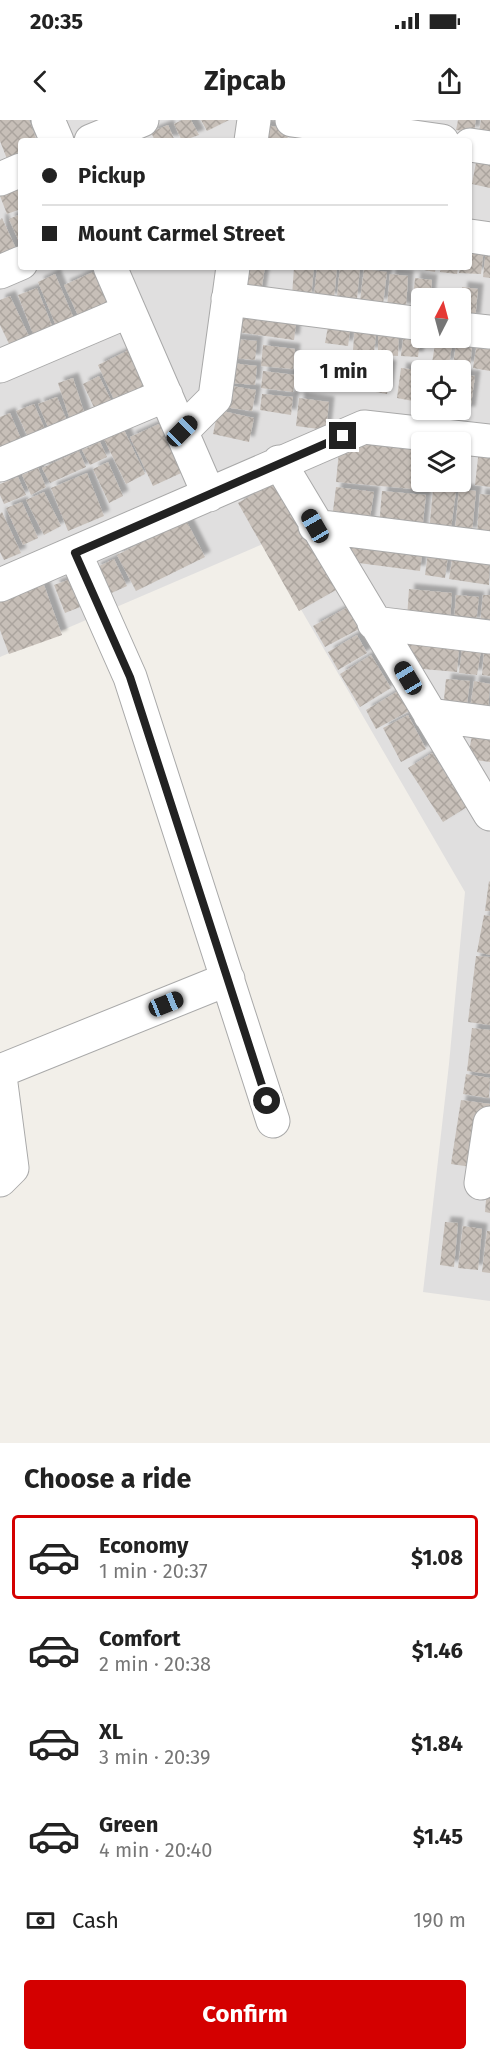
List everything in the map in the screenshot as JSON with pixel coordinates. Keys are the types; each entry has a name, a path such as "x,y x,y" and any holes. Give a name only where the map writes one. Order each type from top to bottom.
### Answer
{"street":[{"path":"48,120 56,138"},
{"path":"98,138 142,120"},
{"path":"251,138 254,120"},
{"path":"292,120 421,138"},
{"path":"472,145 490,148"},
{"path":"0,179 18,171"},
{"path":"472,236 490,239"},
{"path":"0,272 18,264"},
{"path":"111,270 209,495"},
{"path":"182,431 214,398 233,270"},
{"path":"228,299 411,323"},
{"path":"0,366 129,311"},
{"path":"471,329 490,332"},
{"path":"0,465 166,395"},
{"path":"0,585 364,427 490,441"},
{"path":"279,462 315,526 490,814"},
{"path":"315,526 490,548"},
{"path":"75,553 130,677 273,1121"},
{"path":"374,622 490,637"},
{"path":"430,716 490,723"},
{"path":"0,1071 228,979"},
{"path":"0,1076 12,1168 0,1180"},
{"path":"481,1183 490,1123"}],"shaded area":[{"path":"0,120 490,120 490,1301 423,1292 449,1064 465,892 263,544 0,657"}],"building":[{"path":"0,120 29,120 36,138 18,138 18,160 9,164 0,141"},
{"path":"182,120 191,120 199,135 181,138 174,124"},
{"path":"201,120 229,120 207,131"},
{"path":"458,120 476,120 474,132 456,130"},
{"path":"481,120 490,120 490,139 478,137"},
{"path":"254,123 289,129 288,138 252,138"},
{"path":"168,125 174,138 154,138 151,132"},
{"path":"477,157 490,159 490,188 472,184"},
{"path":"18,189 18,210 7,214 0,196"},
{"path":"18,215 18,239 9,219"},
{"path":"2,218 18,253 0,258 0,220"},
{"path":"472,247 484,248 481,274 459,273 460,270 472,270"},
{"path":"486,249 490,250 490,278 483,277"},
{"path":"98,270 103,270 120,308 82,324 64,285"},
{"path":"232,270 265,270 260,298 228,293"},
{"path":"294,270 314,270 311,298 292,296"},
{"path":"317,270 337,270 334,299 314,297"},
{"path":"340,270 360,270 357,299 337,297"},
{"path":"364,270 387,272 383,304 360,301"},
{"path":"440,270 458,270 457,274 440,272"},
{"path":"55,274 77,326 59,333 38,282"},
{"path":"390,274 408,276 406,309 387,307"},
{"path":"415,278 432,280 431,288 414,288"},
{"path":"37,288 56,336 37,344 18,295"},
{"path":"471,288 478,289 475,320 471,319"},
{"path":"10,296 34,347 15,356 0,325 0,300"},
{"path":"233,310 297,318 294,340 230,331"},
{"path":"329,321 351,325 348,346 325,343"},
{"path":"355,324 377,326 374,353 353,350"},
{"path":"378,329 399,329 398,356 378,355"},
{"path":"404,331 411,332 411,348 419,348 418,357 401,356"},
{"path":"471,337 473,337 471,360 454,360 456,348 471,348"},
{"path":"225,338 257,341 255,360 223,357"},
{"path":"478,338 490,339 490,371 473,368"},
{"path":"263,345 295,349 293,369 261,366"},
{"path":"135,347 153,386 116,404 98,365"},
{"path":"434,348 452,348 450,360 432,360"},
{"path":"352,360 391,366 387,394 348,387"},
{"path":"320,361 342,363 340,387 318,386"},
{"path":"223,362 257,366 255,385 221,382"},
{"path":"401,368 411,369 411,401 397,398"},
{"path":"263,371 296,375 293,392 261,388"},
{"path":"99,376 116,410 99,418 83,384"},
{"path":"471,376 475,376 471,405"},
{"path":"73,378 86,418 71,423 58,383"},
{"path":"220,384 256,390 252,411 217,406"},
{"path":"262,394 293,397 291,415 260,410"},
{"path":"57,397 70,428 52,436 38,404"},
{"path":"299,398 329,402 326,430 296,426"},
{"path":"34,404 50,441 33,448 16,411"},
{"path":"218,410 254,418 249,442 213,434"},
{"path":"10,413 24,446 0,456 0,417"},
{"path":"170,419 192,468 153,486 130,437"},
{"path":"124,430 145,474 126,484 104,439"},
{"path":"340,441 411,448 411,489 336,482"},
{"path":"100,442 107,457 90,465 82,450"},
{"path":"479,449 490,450 490,487 475,485"},
{"path":"79,451 86,467 50,483 42,468"},
{"path":"108,462 123,496 109,503 93,469"},
{"path":"38,468 46,487 31,495 22,475"},
{"path":"87,473 104,516 68,531 51,488"},
{"path":"18,477 26,495 4,504 0,495 0,484"},
{"path":"274,482 336,590 299,611 238,503"},
{"path":"336,487 374,492 369,524 332,519"},
{"path":"382,491 426,495 422,531 379,527"},
{"path":"476,491 472,533 455,531 459,492"},
{"path":"44,492 61,526 44,535 26,500"},
{"path":"433,492 456,492 450,536 429,534"},
{"path":"480,494 490,495 490,534 477,533"},
{"path":"22,502 38,538 23,545 6,508"},
{"path":"2,512 21,553 4,560 0,552 0,514"},
{"path":"186,520 205,557 136,591 117,555"},
{"path":"342,536 423,546 420,571 351,562"},
{"path":"429,546 449,549 445,578 425,575"},
{"path":"454,550 490,555 489,585 449,579"},
{"path":"114,559 127,586 107,595 95,568"},
{"path":"68,580 80,607 65,613 54,585"},
{"path":"44,585 62,635 9,654 0,630 0,601"},
{"path":"409,589 452,593 450,622 407,618"},
{"path":"456,595 479,597 476,623 454,621"},
{"path":"483,595 490,595 490,625 480,624"},
{"path":"348,607 359,629 325,647 313,626"},
{"path":"394,631 460,638 457,672 412,668"},
{"path":"357,635 367,653 338,670 328,652"},
{"path":"463,641 482,644 477,675 459,673"},
{"path":"485,641 490,642 490,676 482,675"},
{"path":"371,655 391,688 360,707 340,674"},
{"path":"446,679 470,681 466,712 443,709"},
{"path":"474,681 490,684 488,712 470,709"},
{"path":"398,691 409,711 376,729 366,710"},
{"path":"408,715 426,749 401,762 383,728"},
{"path":"473,728 490,731 490,762 468,759"},
{"path":"432,753 467,807 443,822 408,768"},
{"path":"489,881 490,911 485,911"},
{"path":"484,915 490,916 490,955 477,952"},
{"path":"476,956 490,957 490,1025 468,1022"},
{"path":"472,1028 490,1030 490,1074 467,1071"},
{"path":"466,1074 490,1078 489,1098 463,1094"},
{"path":"461,1100 490,1104 490,1139 485,1169 451,1164"},
{"path":"488,1177 490,1177 490,1213 485,1212"},
{"path":"445,1222 458,1223 454,1267 440,1265"},
{"path":"463,1226 482,1229 478,1270 458,1268"},
{"path":"487,1231 490,1231 490,1273 482,1272"}],"route":[{"path":"267,1101 130,677 75,553 343,436"}]}
